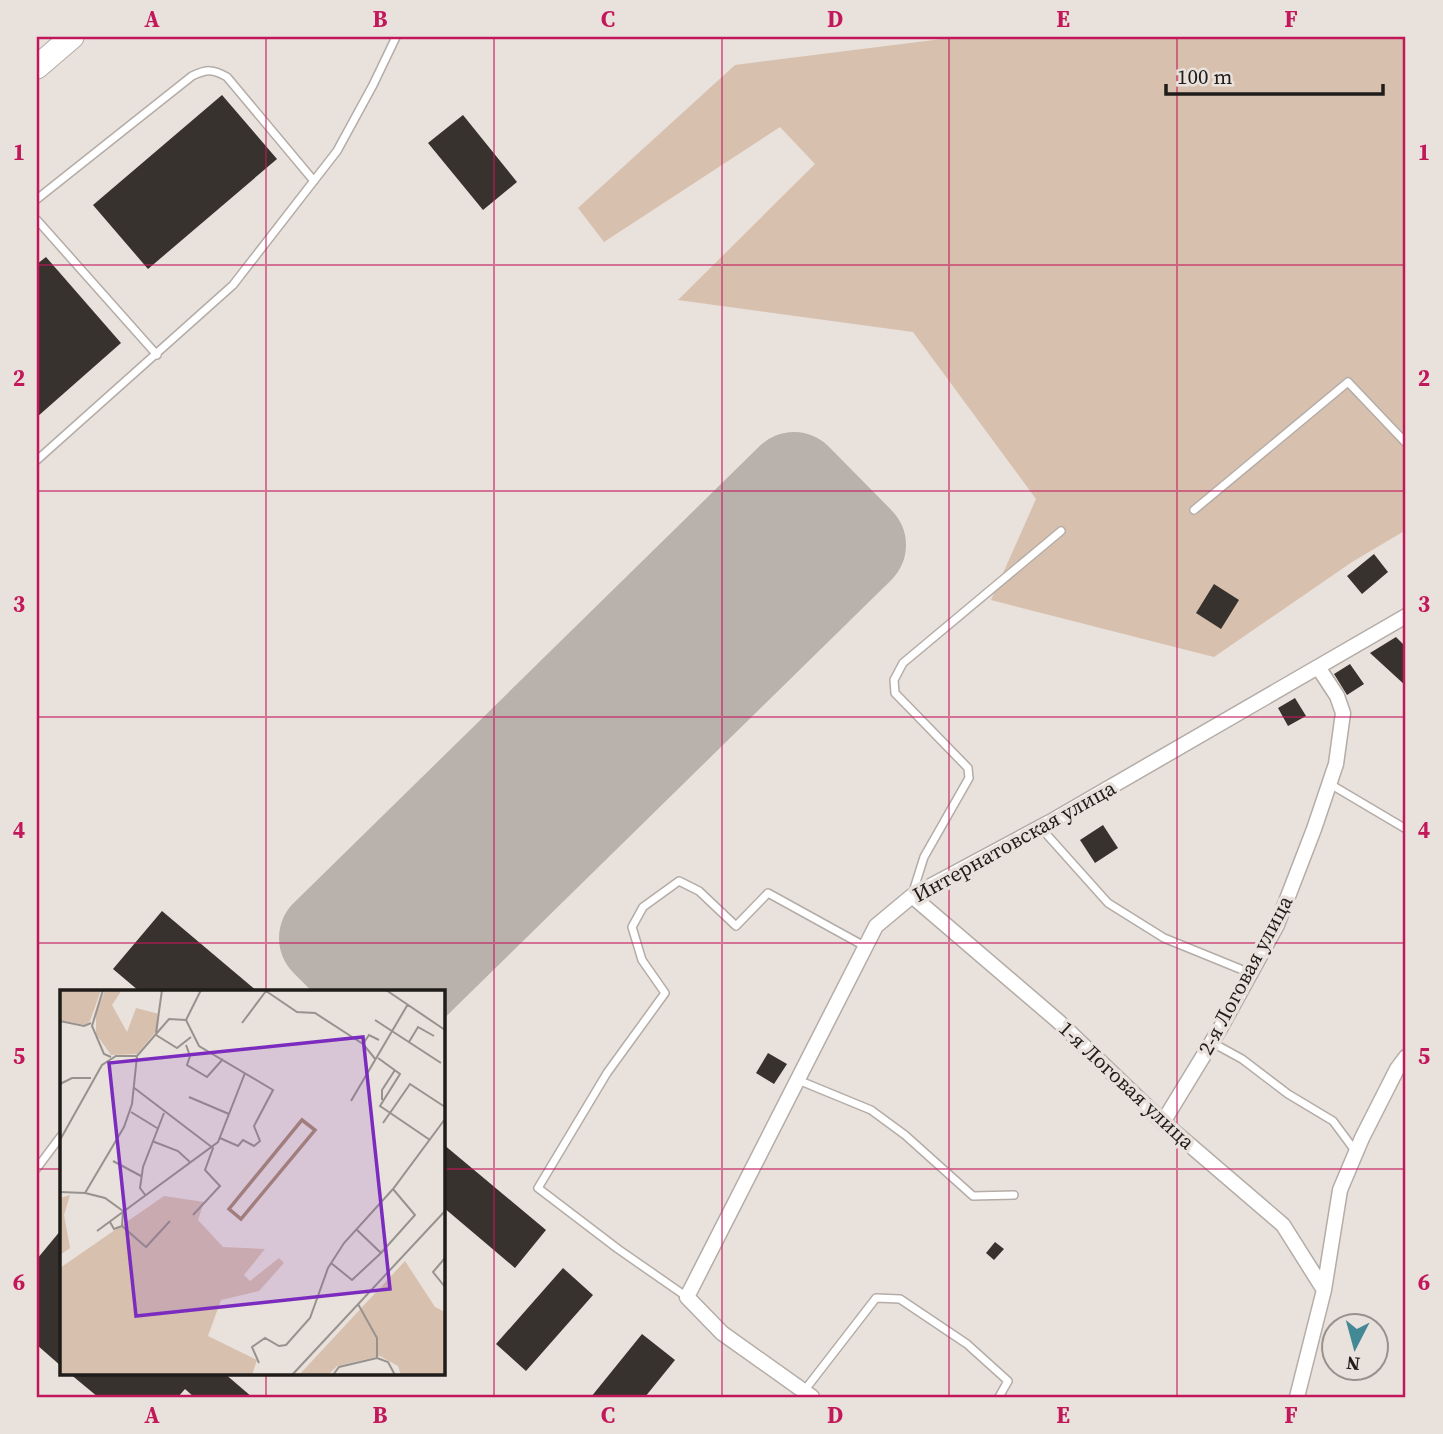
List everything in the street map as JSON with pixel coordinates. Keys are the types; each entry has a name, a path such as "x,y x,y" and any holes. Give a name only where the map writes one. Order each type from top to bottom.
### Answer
{"main road":[{"path":"37,67 72,37"}],"street":[{"name":"Интернатовская улица","path":"687,1297 876,926 912,896 1040,827 1406,616"},
{"name":"2-я Логовая улица","path":"1163,1122 1277,925 1336,764 1343,713 1337,696 1318,667"},
{"name":"1-я Логовая улица","path":"912,896 1058,1021 1163,1122 1283,1225 1324,1290"},
{"path":"1297,1397 1324,1290 1340,1190 1397,1069 1406,1057"},
{"path":"687,1297 722,1333 808,1394"}],"lane":[{"path":"37,460 233,285 337,152 396,37"},
{"path":"37,199 192,76 205,69 216,70 227,77 314,181"},
{"path":"37,220 157,355"},
{"path":"1194,510 1348,382 1406,443"},
{"path":"912,896 924,857 969,778 968,768 895,693 894,680 903,663 1061,531"},
{"path":"1329,783 1406,829"},
{"path":"1040,827 1069,863 1108,903 1164,938 1250,973"},
{"path":"687,1297 538,1188 607,1073 665,993 642,960 632,927 643,907 679,881 699,891 736,926 768,893 866,947"},
{"path":"1211,1042 1242,1059 1288,1094 1333,1122 1356,1153"},
{"path":"798,1080 871,1110 905,1135 974,1196 1014,1195"},
{"path":"37,1168 60,1137"},
{"path":"808,1394 876,1298 900,1299 967,1344 1008,1381 999,1397"}],"shaded area":[{"path":"958,37 1406,37 1406,530 1352,562 1214,657 991,600 1036,499 913,332 678,300 815,164 780,127 604,242 578,208 735,65"}],"building":[{"path":"222,95 277,159 148,269 93,205"},
{"path":"463,115 517,182 483,210 428,143"},
{"path":"46,257 121,343 37,417 37,264"},
{"path":"1374,554 1388,572 1362,594 1347,576"},
{"path":"1214,584 1239,600 1221,629 1196,613"},
{"path":"1396,637 1406,647 1406,686 1370,653"},
{"path":"1350,664 1364,684 1347,695 1334,674"},
{"path":"1295,698 1306,716 1288,726 1278,708"},
{"path":"1103,825 1118,848 1095,863 1080,840"},
{"path":"162,911 256,990 138,990 113,969"},
{"path":"768,1053 787,1064 774,1084 756,1073"},
{"path":"444,1145 546,1230 515,1268 444,1208"},
{"path":"60,1231 60,1365 37,1345 37,1259"},
{"path":"995,1242 1004,1249 994,1260 986,1253"},
{"path":"563,1268 593,1295 526,1371 496,1344"},
{"path":"642,1334 675,1360 645,1397 591,1397"},
{"path":"70,1374 225,1374 252,1397 194,1397 185,1389 178,1397 98,1397"}],"runway":[{"path":"380,990 328,938 794,481 857,545 403,990"}]}
